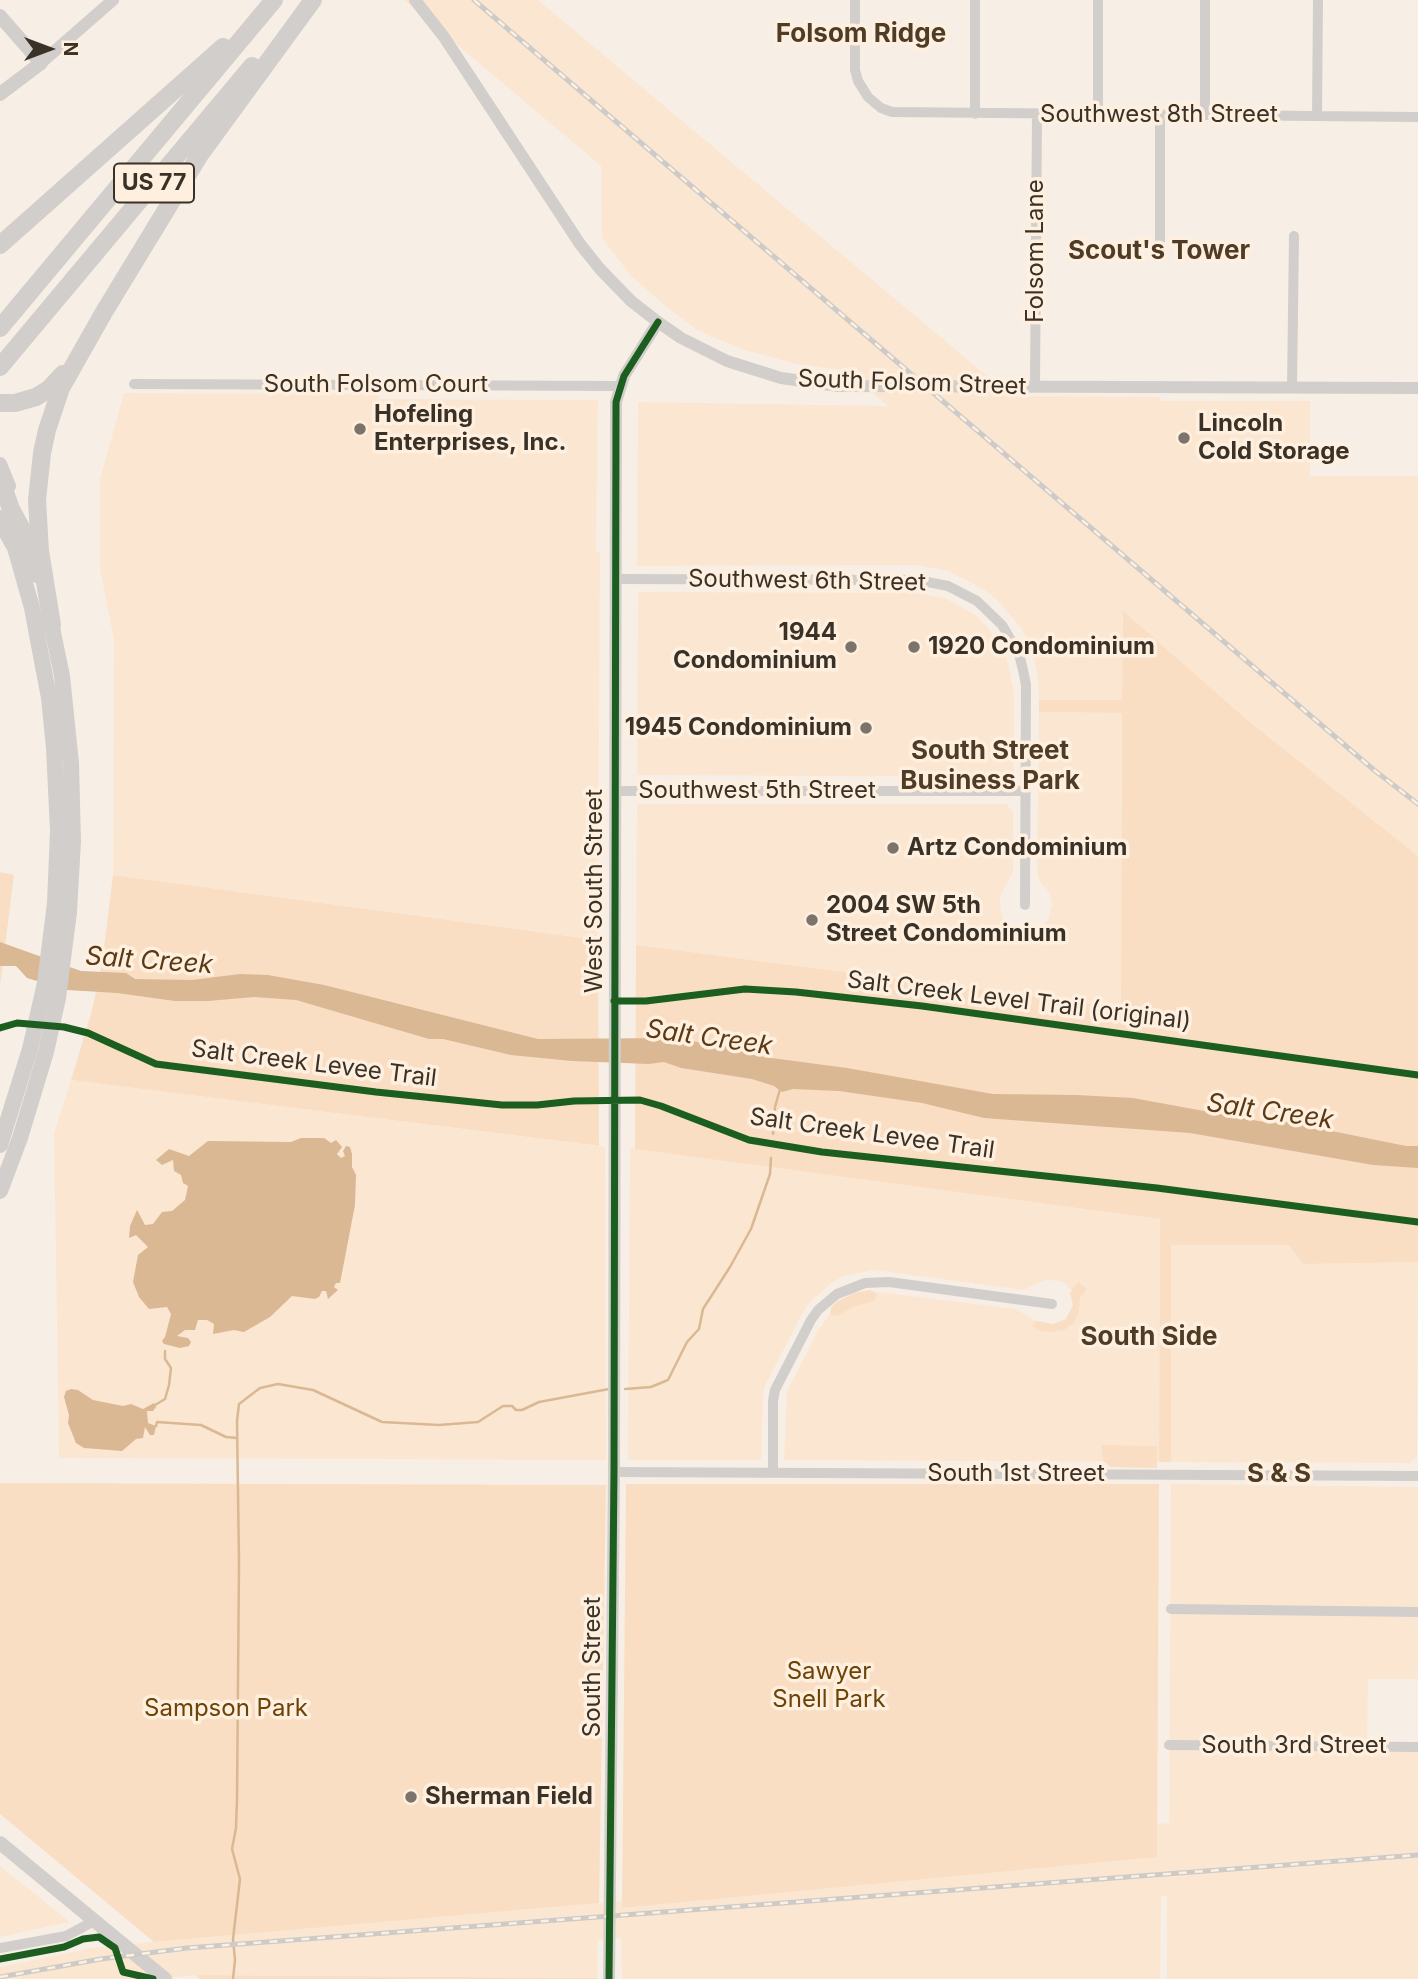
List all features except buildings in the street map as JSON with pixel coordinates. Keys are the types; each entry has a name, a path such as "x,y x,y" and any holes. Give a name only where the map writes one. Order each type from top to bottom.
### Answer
{"highway":[{"path":"52,625 37,524 38,475 53,409 78,355 199,156 310,0"},
{"name":"US 77","path":"0,367 310,0"},
{"path":"0,245 272,2"},
{"name":"US 77","path":"0,328 272,2"},
{"path":"0,403 22,402 43,394 78,355"},
{"path":"0,478 20,540"},
{"path":"0,519 20,540"}],"main road":[{"path":"0,16 41,62 0,94"},
{"path":"0,464 20,540 49,698 57,790 55,902 38,1050 23,1128 0,1191"},
{"path":"0,505 20,540 52,625 63,683 71,763 73,841 69,912 58,998 0,1145"},
{"path":"0,1843 166,1979"},
{"path":"96,1920 109,1924 178,1979"}],"street":[{"path":"41,62 114,0"},
{"name":"South Folsom Street","path":"415,0 444,37 580,244 618,289 678,337 727,361 800,382 838,386 1418,388"},
{"name":"Southwest 8th Street","path":"855,0 855,70 858,81 874,103 900,113 1418,117"},
{"path":"975,0 975,114"},
{"path":"1098,0 1098,115"},
{"path":"1205,0 1205,115"},
{"path":"1317,116 1318,0"},
{"name":"Folsom Lane","path":"1035,387 1037,114"},
{"path":"1160,115 1160,247"},
{"path":"1292,387 1294,236"},
{"name":"West South Street","path":"614,1472 616,402 619,386 634,357 658,322"},
{"name":"South Folsom Court","path":"134,384 619,386"},
{"name":"Southwest 6th Street","path":"616,579 917,580 948,586 990,611 1011,639 1023,670 1026,685 1026,791"},
{"name":"Southwest 5th Street","path":"615,790 1026,791"},
{"path":"1025,905 1026,791"},
{"path":"773,1473 775,1390 811,1320 818,1310 837,1294 864,1283 889,1282 1052,1304"},
{"name":"South 1st Street","path":"614,1472 1418,1476"},
{"name":"South Street","path":"611,1979 609,1880 614,1472"},
{"path":"1171,1609 1418,1612"},
{"name":"South 3rd Street","path":"1170,1745 1418,1747"},
{"path":"0,1948 66,1936 96,1920"}],"shaded area":[{"path":"404,0 538,0 1011,396 1160,397 1160,401 1310,401 1310,476 1418,476 1418,856 1245,718 1123,612 1122,701 1039,700 1034,659 1021,628 997,600 983,589 948,571 916,565 637,566 638,402 888,406 846,371 792,363 741,349 697,330 664,305 631,276 602,238 601,166"},
{"path":"124,393 378,394 379,399 598,400 598,940 113,875 114,640 100,569 100,479"},
{"path":"638,592 917,593 945,598 974,614 986,625 1006,655 1014,692 1014,777 637,775"},
{"path":"1039,712 1122,713 1121,1009 636,945 637,804 1006,804 1013,811 1013,872 1000,897 1001,912 1004,919 1016,928 1039,928 1048,920 1052,905 1049,892 1040,882 1037,872"},
{"path":"0,942 81,971 126,973 135,979 192,980 240,974 268,975 324,985 538,1039 670,1038 726,1046 764,1057 847,1068 993,1094 1133,1098 1264,1122 1287,1122 1406,1146 1418,1146 1418,1168 1373,1165 1190,1133 984,1118 922,1103 839,1091 793,1089 782,1092 774,1086 752,1079 681,1068 664,1062 649,1064 572,1061 511,1055 443,1039 429,1039 296,1000 254,997 175,1001 67,990 27,978 16,966 0,966"},
{"path":"71,1080 605,1147 606,1460 59,1458 54,1133"},
{"path":"301,1138 324,1138 331,1143 336,1140 342,1147 337,1154 341,1158 345,1156 343,1151 346,1146 350,1147 352,1154 352,1167 356,1175 355,1205 340,1283 336,1283 334,1287 338,1290 328,1299 326,1291 322,1291 315,1299 292,1296 270,1317 244,1332 234,1330 213,1334 214,1324 207,1320 198,1320 195,1330 185,1330 177,1336 188,1338 191,1342 189,1346 180,1348 164,1344 162,1341 171,1314 167,1307 149,1309 139,1297 133,1282 138,1255 148,1247 136,1235 129,1238 130,1226 137,1210 145,1225 153,1224 162,1212 172,1211 185,1200 188,1186 183,1183 181,1175 174,1171 173,1160 162,1165 156,1160 169,1149 189,1156 208,1141 291,1142"},
{"path":"630,1148 1160,1219 1159,1462 784,1460 787,1391 819,1329 833,1310 866,1294 879,1292 1016,1309 1040,1323 1059,1326 1073,1313 1074,1295 1066,1284 1060,1281 1046,1280 1023,1290 874,1270 844,1276 830,1284 809,1303 801,1316 765,1386 761,1460 628,1460"},
{"path":"1171,1245 1289,1245 1303,1264 1418,1262 1417,1456 1410,1463 1171,1462"},
{"path":"78,1390 93,1400 123,1406 131,1404 143,1409 154,1403 156,1407 153,1411 147,1411 148,1423 156,1426 154,1435 150,1435 145,1427 143,1438 136,1439 122,1451 84,1448 76,1443 68,1423 69,1415 64,1397 66,1391"},
{"path":"1171,1484 1418,1487 1418,1679 1368,1679 1367,1746 1418,1747 1418,1979 1167,1979 1167,1896 1161,1896 1160,1979 622,1979 621,1938 598,1940 597,1978 195,1975 162,1979 0,1979 0,1967 92,1948 622,1901 622,1908 1156,1857 1157,1824 1169,1823"},
{"path":"0,1866 70,1922 0,1937"}],"green space":[{"path":"1123,611 1245,718 1418,856 1418,1262 1303,1264 1289,1245 1171,1245 1171,1462 1159,1462 1160,1219 635,1149 636,945 1121,1008 1122,713 1039,712 1039,700 1122,700"},
{"path":"0,872 14,875 0,986"},
{"path":"113,875 598,940 599,1146 71,1080 92,1010 102,964"},
{"path":"1078,1282 1087,1289 1080,1298 1079,1312 1074,1323 1064,1330 1050,1332 1032,1326 1037,1321 1053,1324 1066,1319 1073,1305 1070,1293"},
{"path":"870,1290 877,1293 875,1301 855,1306 837,1316 830,1315 831,1307 838,1301 854,1293"},
{"path":"1101,1445 1157,1446 1157,1468 1110,1467 1103,1460"},
{"name":"Sampson Park","path":"0,1483 606,1485 599,1903 154,1942 0,1814"},
{"name":"Sawyer Snell Park","path":"626,1484 1159,1484 1157,1857 622,1908"},
{"path":"195,1975 597,1978 597,1979 200,1979"}],"waterway":[{"path":"773,1134 775,1107 780,1089"},
{"path":"625,1389 651,1387 668,1380 687,1342 699,1329 703,1309 751,1229 770,1174 771,1158"},
{"path":"155,1405 165,1399 169,1385 171,1368 165,1359 165,1351"},
{"path":"233,1979 233,1939 240,1879 232,1849 237,1799 239,1404 260,1388 278,1384 313,1390 382,1422 439,1425 478,1422 503,1406 522,1410 539,1402 609,1389"},
{"path":"156,1426 157,1422 201,1425 226,1437 237,1438"}],"railway":[{"path":"474,0 1374,770 1418,804"},
{"path":"0,1977 101,1959 187,1948 1418,1855"}],"cycle path":[{"path":"609,1979 614,1472 616,402 624,376 658,322"},
{"name":"Salt Creek Level Trail (original)","path":"614,1001 646,1001 745,989 796,992 922,1006 1418,1075"},
{"name":"Salt Creek Levee Trail","path":"0,1028 17,1023 64,1027 88,1033 156,1064 376,1092 502,1105 640,1100 749,1140 822,1152 1157,1188 1418,1222"},
{"path":"0,1959 64,1947 83,1939 99,1937 115,1948 123,1972 153,1979"}],"place":[{"name":"Hofeling Enterprises, Inc.","path":"360,429"},
{"name":"Lincoln Cold Storage","path":"1184,438"},
{"name":"1944 Condominium","path":"851,647"},
{"name":"1920 Condominium","path":"914,647"},
{"name":"1945 Condominium","path":"866,728"},
{"name":"Artz Condominium","path":"893,848"},
{"name":"2004 SW 5th Street Condominium","path":"812,920"},
{"name":"Sherman Field","path":"411,1797"}],"district":[{"name":"Folsom Ridge","path":"861,34"},
{"name":"Scout's Tower","path":"1159,251"},
{"name":"South Street Business Park","path":"990,766"},
{"name":"South Side","path":"1149,1337"},
{"name":"S & S","path":"1279,1474"}],"water label":[{"name":"Salt Creek","path":"149,961"},
{"name":"Salt Creek","path":"709,1038"},
{"name":"Salt Creek","path":"1270,1112"}]}
